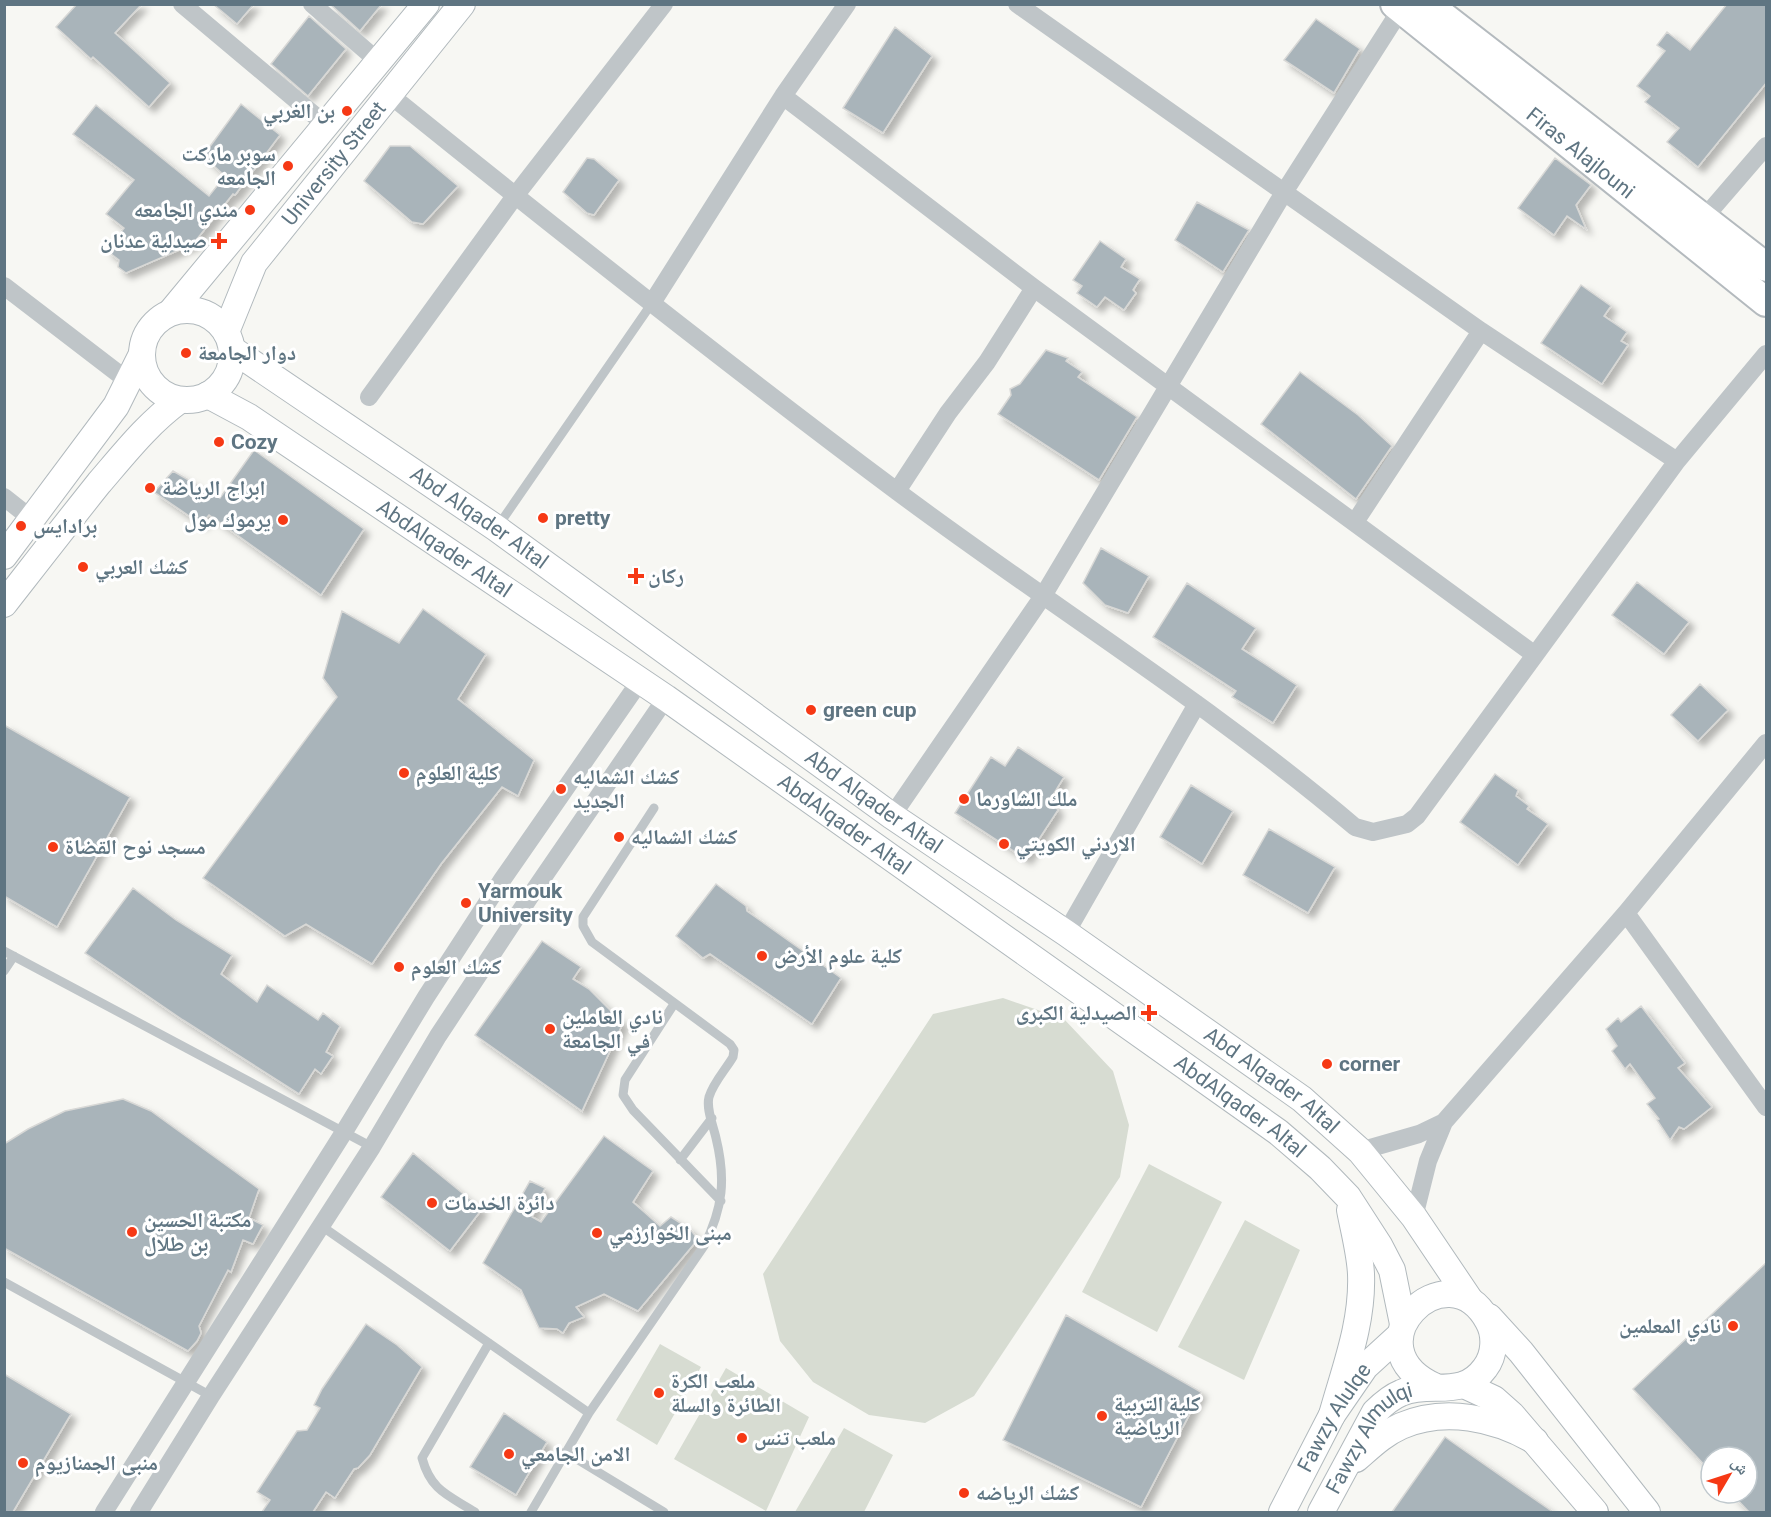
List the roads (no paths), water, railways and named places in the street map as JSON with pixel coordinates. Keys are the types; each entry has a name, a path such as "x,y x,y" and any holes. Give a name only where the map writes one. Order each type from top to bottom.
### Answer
{"main road":[{"name":"University Street","path":"171,312 426,4"},
{"name":"University Street","path":"230,341 254,263 462,4"},
{"name":"Firas Alajlouni","path":"1407,6 1704,218 1767,267"},
{"name":"Firas Alajlouni","path":"1407,6 1767,302"},
{"path":"4,556 116,406 141,356 143,342 149,329 159,319 171,312 183,309 202,312 219,322 230,341 232,364 219,388 208,396 194,400 180,400 165,394 153,385 145,371 141,356"},
{"name":"Abd Alqader Altal","path":"230,341 496,528 892,816 1066,933 1302,1099 1360,1151 1414,1217 1477,1306"},
{"name":"AbdAlqader Altal","path":"208,396 249,417 666,698 1278,1132 1320,1168 1348,1197 1379,1245 1392,1270 1402,1329"},
{"path":"4,604 124,454 152,423 180,400"},
{"path":"1332,1415 1355,1336 1360,1298 1361,1272 1348,1197"},
{"path":"1477,1306 1491,1324 1494,1339 1487,1367 1477,1378 1450,1389 1436,1387 1420,1380 1408,1368 1401,1352 1402,1329 1412,1310 1424,1300 1439,1295 1455,1295 1477,1306 1521,1352 1647,1512"},
{"name":"Fawzy Alulqe","path":"1282,1512 1332,1415 1365,1367 1402,1329"},
{"path":"1464,1385 1494,1399 1512,1415 1595,1512"},
{"name":"Fawzy Almulqi","path":"1321,1512 1376,1412 1388,1400 1403,1392 1436,1387"},
{"path":"1342,1471 1379,1438 1401,1426 1427,1419 1453,1416 1488,1420 1516,1431 1535,1442"}],"street":[{"path":"182,4 326,125"},
{"path":"312,4 379,62"},
{"path":"369,397 515,196 664,4"},
{"path":"652,303 783,96 847,4"},
{"path":"1017,4 1283,194 1481,331 1677,461"},
{"path":"892,816 1043,596 1283,194 1407,6"},
{"path":"390,95 515,196 897,491 1197,704 1355,826 1373,832 1407,824 1417,816 1677,461 1767,354"},
{"path":"783,96 1034,288 1535,655"},
{"path":"1704,218 1767,146"},
{"path":"4,286 128,381"},
{"path":"897,491 948,412 987,362 1034,288"},
{"path":"1355,522 1481,331"},
{"path":"4,497 33,520"},
{"path":"104,1512 344,1132 411,1021 502,880 640,681"},
{"path":"140,1512 210,1396 372,1147 438,1036 666,698"},
{"path":"1066,933 1197,704"},
{"path":"1414,1217 1428,1161 1444,1122 1626,913 1767,743"},
{"path":"1626,913 1767,1107"},
{"path":"411,1021 438,1036"},
{"path":"1360,1151 1419,1134 1444,1122"}],"lane":[{"path":"496,528 652,303"},
{"path":"531,1512 589,1413 704,1246 714,1226 720,1202 723,1184 722,1163 709,1097 734,1057 734,1050 730,1044 592,942 583,926 583,917 654,808"},
{"path":"4,951 372,1147"},
{"path":"4,971 14,956"},
{"path":"674,1004 625,1080 622,1095 633,1110 720,1202"},
{"path":"680,1160 712,1118"},
{"path":"321,1225 589,1413"},
{"path":"4,1281 210,1396"},
{"path":"475,1512 435,1487 425,1471 422,1458 489,1343"},
{"path":"565,1452 664,1512"}],"place":[{"name":"بن الغربي","path":"347,111"},
{"name":"سوبر ماركت الجامعه","path":"288,166"},
{"name":"مندي الجامعه","path":"250,210"},
{"name":"صيدلية عدنان","path":"219,241"},
{"name":"دوار الجامعة","path":"186,353"},
{"name":"Cozy","path":"219,442"},
{"name":"ابراج الرياضة","path":"150,488"},
{"name":"pretty","path":"543,518"},
{"name":"يرموك مول","path":"283,520"},
{"name":"برادايس","path":"21,526"},
{"name":"كشك العربي","path":"83,567"},
{"name":"ركان","path":"636,576"},
{"name":"green cup","path":"811,710"},
{"name":"كلية العلوم","path":"404,773"},
{"name":"كشك الشماليه الجديد","path":"561,789"},
{"name":"ملك الشاورما","path":"964,799"},
{"name":"كشك الشماليه","path":"619,837"},
{"name":"الاردني الكويتي","path":"1004,844"},
{"name":"مسجد نوح القضاة","path":"53,847"},
{"name":"Yarmouk University","path":"466,903"},
{"name":"كلية علوم الأرض","path":"762,956"},
{"name":"كشك العلوم","path":"399,967"},
{"name":"الصيدلية الكبرى","path":"1149,1013"},
{"name":"نادي العاملين في الجامعة","path":"550,1029"},
{"name":"corner","path":"1327,1064"},
{"name":"دائرة الخدمات","path":"432,1203"},
{"name":"مكتبة الحسين بن طلال","path":"132,1232"},
{"name":"مبنى الخوارزمي","path":"597,1233"},
{"name":"نادي المعلمين","path":"1733,1326"},
{"name":"ملعب الكرة الطائرة والسلة","path":"659,1393"},
{"name":"كلية التربية الرياضية","path":"1102,1416"},
{"name":"ملعب تنس","path":"742,1438"},
{"name":"الامن الجامعي","path":"509,1454"},
{"name":"منبى الجمنازيوم","path":"23,1463"},
{"name":"كشك الرياضه","path":"964,1493"}]}
